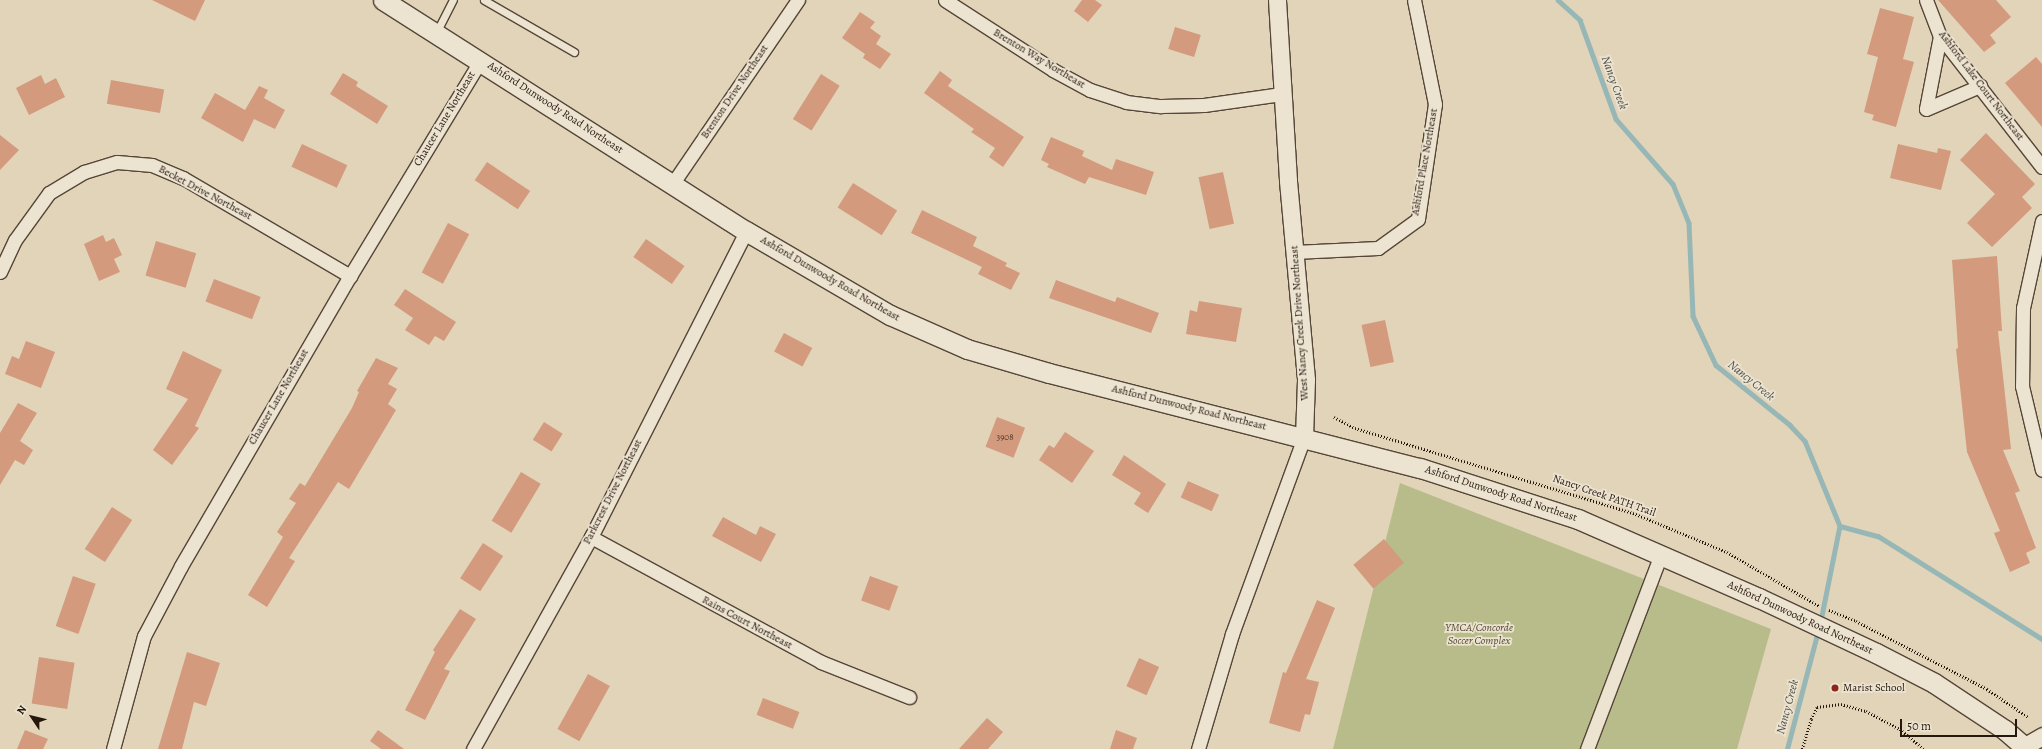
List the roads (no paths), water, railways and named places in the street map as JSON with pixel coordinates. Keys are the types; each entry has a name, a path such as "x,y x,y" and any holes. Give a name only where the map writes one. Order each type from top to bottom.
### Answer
{"main road":[{"name":"Ashford Dunwoody Road Northeast","path":"383,0 746,231 890,314 967,349 1049,373 1304,437 1420,468 1578,519 1759,598 1876,653 1934,683 2005,730 2024,748"}],"street":[{"name":"Brenton Drive Northeast","path":"673,184 798,0"},
{"name":"Brenton Way Northeast","path":"945,0 1053,70 1090,90 1126,102 1161,106 1204,105 1282,94"},
{"name":"West Nancy Creek Drive Northeast","path":"1198,749 1232,634 1304,437 1306,380 1294,252 1282,94 1277,0"},
{"name":"Ashford Place Northeast","path":"1294,252 1378,248 1418,219 1435,104 1414,0"},
{"name":"Ashford Lake Court Northeast","path":"1926,0 1940,36 2042,167"},
{"path":"1940,36 1926,109 1980,86"},
{"name":"Chaucer Lane Northeast","path":"113,749 144,636 181,566 350,276 480,61"},
{"name":"Becket Drive Northeast","path":"0,272 15,240 49,193 84,172 117,162 152,165 183,178 350,276"},
{"path":"2042,221 2023,308 2022,386 2042,470"},
{"name":"Parkcrest Drive Northeast","path":"473,749 591,537 746,231"},
{"name":"Rains Court Northeast","path":"591,537 821,662 909,697"},
{"path":"1587,749 1661,554"},
{"path":"2024,748 2042,736"}],"lane":[{"path":"436,33 453,0"},
{"path":"484,0 574,52"}],"waterway":[{"name":"Nancy Creek","path":"1558,0 1580,20 1616,119 1673,184 1689,223 1693,316 1716,365 1790,425 1805,441 1840,526 1821,621"},
{"path":"1840,526 1878,536 2042,639"},
{"name":"Nancy Creek","path":"1787,749 1818,631"}],"place":[{"name":"Marist School","path":"1835,688"}],"park label":[{"name":"YMCA/Concorde Soccer Complex","path":"1479,635"}]}
